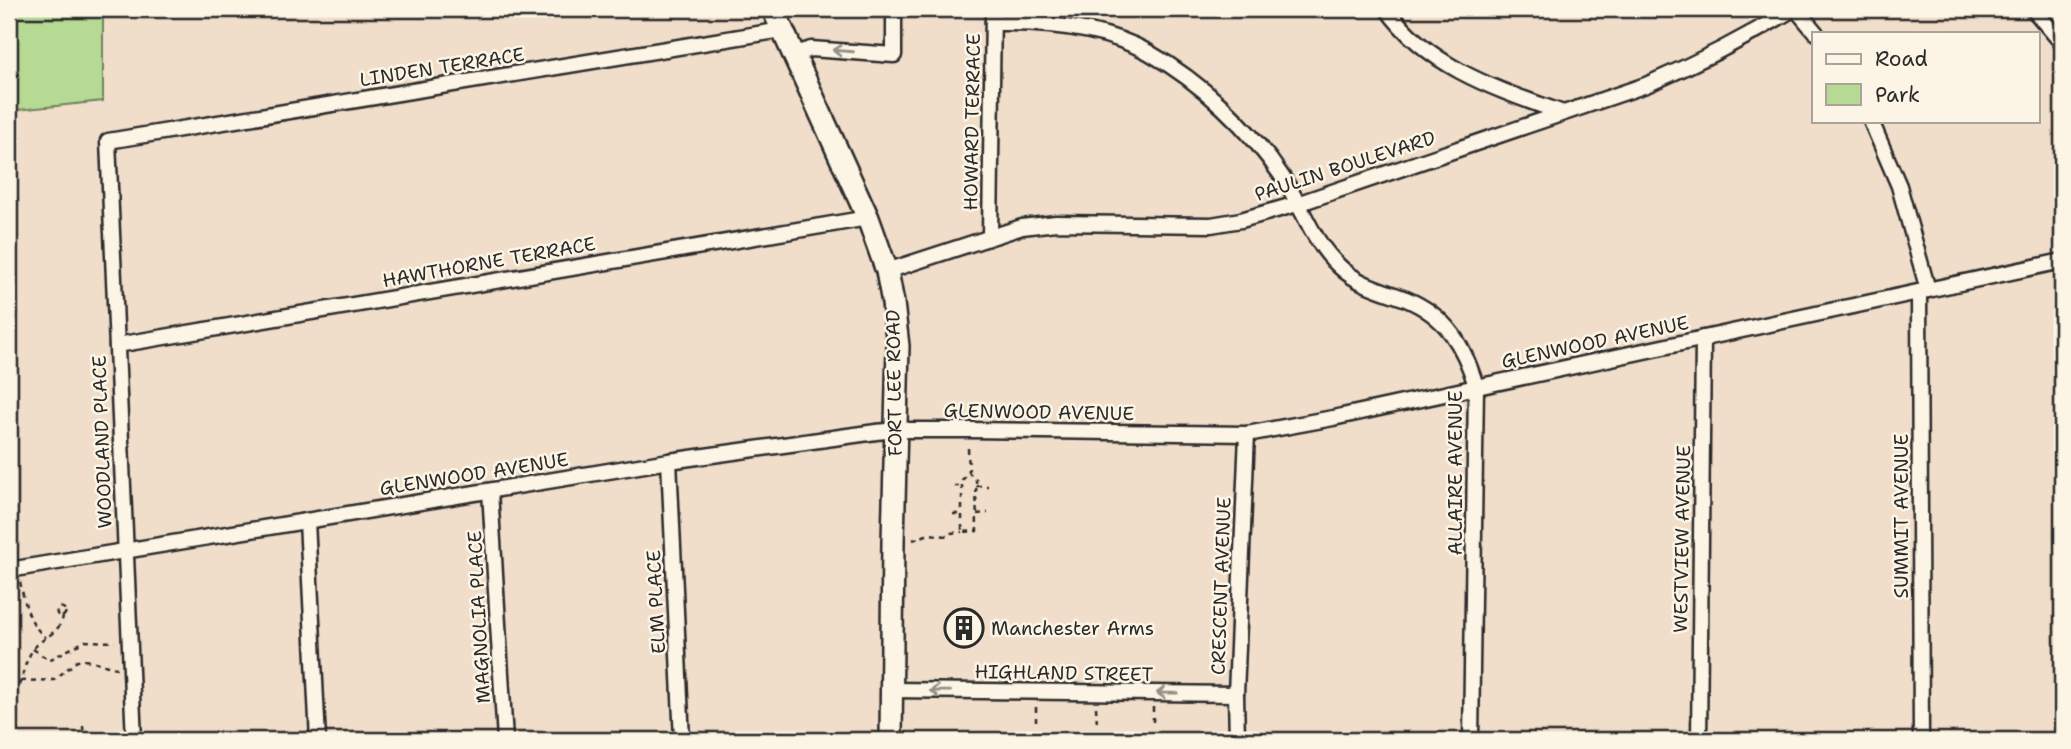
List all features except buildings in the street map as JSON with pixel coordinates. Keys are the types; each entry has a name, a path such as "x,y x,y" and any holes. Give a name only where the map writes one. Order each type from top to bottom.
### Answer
{"main road":[{"name":"FORT LEE ROAD","path":"773,9 868,218 887,271 894,303 898,345 892,542 891,740"}],"street":[{"path":"793,55 811,49 894,55 894,9"},
{"path":"1387,9 1415,43 1436,58 1517,97 1563,113"},
{"path":"1795,9 1815,32"},
{"name":"PAULIN BOULEVARD","path":"887,271 1022,227 1056,223 1212,225 1241,220 1297,204 1646,85 1699,62 1795,9"},
{"path":"2033,9 2061,39"},
{"name":"ALLAIRE AVENUE","path":"993,16 1078,29 1110,38 1147,52 1209,96 1234,118 1284,179 1316,239 1332,259 1351,278 1432,313 1445,325 1467,357 1476,386 1471,740"},
{"name":"HOWARD TERRACE","path":"990,236 993,16"},
{"name":"LINDEN TERRACE","path":"108,141 782,30"},
{"name":"SUMMIT AVENUE","path":"1871,122 1899,186 1924,291 1921,740"},
{"name":"WOODLAND PLACE","path":"108,141 134,740"},
{"name":"HAWTHORNE TERRACE","path":"117,345 868,218"},
{"name":"GLENWOOD AVENUE","path":"13,569 669,461 897,430 1247,433 1333,418 2062,261"},
{"name":"WESTVIEW AVENUE","path":"1699,740 1703,338"},
{"name":"CRESCENT AVENUE","path":"1237,740 1236,694 1247,433"},
{"name":"ELM PLACE","path":"669,461 682,740"},
{"name":"MAGNOLIA PLACE","path":"490,491 505,740"},
{"path":"307,521 318,740"},
{"name":"HIGHLAND STREET","path":"892,690 1236,694"}],"path":[{"path":"909,542 929,534 947,536 950,533 977,531 976,479 969,473 968,448"},
{"path":"962,532 962,480 969,473"},
{"path":"954,486 962,486"},
{"path":"976,486 988,486"},
{"path":"977,514 988,513"},
{"path":"953,514 962,514"},
{"path":"13,569 24,607 46,638"},
{"path":"63,615 61,624 33,649 24,666 20,683 54,680 81,660 98,661 114,668 131,667"},
{"path":"33,649 49,660 85,641 130,642"},
{"path":"1036,706 1036,721"},
{"path":"1096,707 1097,724"},
{"path":"1153,707 1153,725"},
{"path":"83,726 84,738"},
{"path":"39,740 112,737 134,740"}],"green space":[{"path":"9,9 103,9 103,101 9,111"}],"place":[{"name":"Manchester Arms","path":"964,628"}]}
